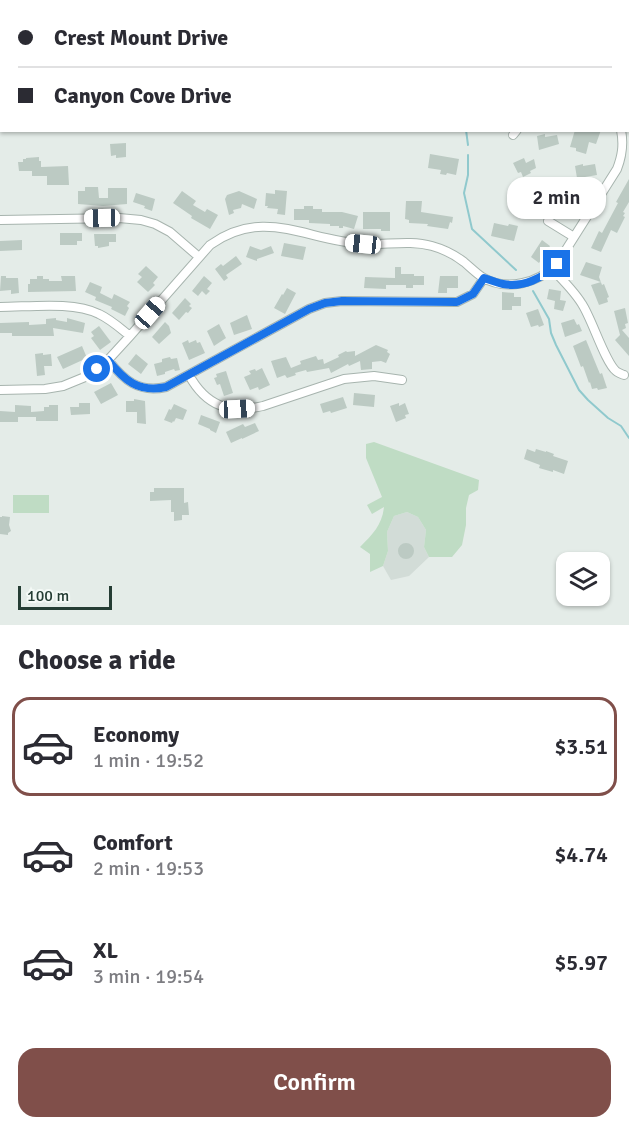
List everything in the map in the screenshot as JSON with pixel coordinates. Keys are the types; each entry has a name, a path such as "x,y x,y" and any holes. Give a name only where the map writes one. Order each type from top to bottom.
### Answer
{"street":[{"path":"0,390 45,389 63,386 85,377 108,360 210,245 237,230 278,226 344,242 371,244 412,242 435,246 452,254 484,278 504,284 524,284 537,279 557,264 626,154 621,132"},
{"path":"0,220 119,218 141,220 170,232 199,257"},
{"path":"548,221 573,237"},
{"path":"552,269 582,304 611,365 624,375"},
{"path":"108,360 126,380 140,387 157,389 166,387 309,309 325,303 351,300 457,302 473,294 484,278"},
{"path":"0,307 78,307 98,313 130,336"},
{"path":"189,375 200,392 210,401 237,409 263,406 344,379 374,376 402,380"}],"shaded area":[{"path":"407,512 418,517 426,530 424,547 429,557 409,576 391,580 383,566 388,551 387,532 394,516"}],"green space":[{"path":"374,442 479,480 478,490 469,495 462,545 452,557 429,557 424,547 426,530 418,517 407,512 394,516 387,532 388,551 383,566 370,572 370,554 360,547 376,529 384,507 372,514 367,505 382,497 366,458 366,444"},
{"path":"13,495 49,495 49,513 13,513"}],"building":[{"path":"574,132 600,132 596,144 589,142 586,154 570,147"},
{"path":"545,134 545,137 557,135 559,144 539,150 537,136"},
{"path":"126,143 126,157 111,156 110,144"},
{"path":"430,154 459,159 456,175 440,174 441,170 428,168"},
{"path":"39,157 41,167 68,166 69,185 47,185 47,176 32,176 32,171 19,171 18,162 23,162 26,158"},
{"path":"524,158 526,163 534,159 536,168 523,177 513,163"},
{"path":"583,164 583,166 595,164 597,175 585,177 587,188 579,190 575,166"},
{"path":"629,179 629,202 623,212 625,217 617,233 611,230 601,252 591,248 599,231 602,233"},
{"path":"535,186 543,199 525,210 517,197"},
{"path":"85,187 98,187 99,198 108,198 108,188 127,188 127,204 103,206 78,204 78,191 85,191"},
{"path":"559,189 578,198 570,215 563,211 566,205 554,199"},
{"path":"275,190 287,191 285,215 277,214 278,209 265,206 266,193 275,194"},
{"path":"182,191 196,201 193,205 205,212 207,209 218,215 210,229 191,218 192,216 173,203"},
{"path":"239,191 257,199 254,209 242,204 241,208 233,210 234,213 229,215 225,199 227,195"},
{"path":"136,193 155,199 152,211 133,202"},
{"path":"406,201 422,201 421,212 453,217 452,223 450,222 448,229 427,226 428,224 409,223 409,220 405,219"},
{"path":"304,206 322,209 322,212 342,212 358,216 354,229 309,223 309,220 294,220 294,209 304,209"},
{"path":"363,212 390,212 390,231 363,229"},
{"path":"494,223 518,226 514,241 491,236"},
{"path":"60,233 82,233 82,241 77,241 77,245 60,245"},
{"path":"94,234 116,234 116,242 109,242 109,246 98,248 95,246"},
{"path":"22,240 22,250 0,251 0,241"},
{"path":"542,240 550,246 539,263 531,257"},
{"path":"284,243 306,247 303,260 281,256"},
{"path":"250,246 261,250 271,246 274,253 257,259 257,261 246,257"},
{"path":"236,256 242,264 226,275 228,278 224,281 215,269"},
{"path":"586,262 602,267 599,277 601,282 580,275"},
{"path":"146,266 158,277 153,283 155,285 148,292 137,282 142,277 138,274"},
{"path":"395,267 401,267 401,274 424,276 424,285 413,285 413,288 406,288 406,285 386,285 386,289 364,288 365,277 395,278"},
{"path":"1,276 18,278 19,293 11,294 11,290 0,291"},
{"path":"37,276 43,276 43,279 49,279 49,281 62,281 61,276 75,276 76,291 28,292 30,279 37,279"},
{"path":"204,276 212,283 207,289 210,291 206,295 202,291 198,296 192,291"},
{"path":"440,276 458,276 458,288 447,288 447,293 438,293"},
{"path":"90,282 102,287 100,293 112,299 114,294 130,302 125,316 85,292"},
{"path":"601,282 609,297 608,302 599,305 591,285"},
{"path":"287,288 296,293 285,314 274,308"},
{"path":"549,289 561,291 560,300 566,301 563,311 554,309 555,301 547,299"},
{"path":"502,292 514,293 514,297 521,297 521,306 512,306 512,310 502,310"},
{"path":"185,298 192,308 179,320 172,313"},
{"path":"625,308 628,323 622,330 629,338 629,356 615,340 620,335 614,311"},
{"path":"538,309 544,325 531,327 526,313"},
{"path":"247,315 252,329 234,335 230,323"},
{"path":"56,318 56,320 67,322 67,318 85,323 83,333 53,328 54,336 12,336 12,333 0,333 0,323 46,324 46,319"},
{"path":"574,319 582,331 565,337 561,323"},
{"path":"165,322 171,333 159,344 152,337"},
{"path":"219,324 226,338 214,346 207,331"},
{"path":"99,326 111,342 100,350 91,338 94,336 91,332"},
{"path":"188,340 189,343 196,340 197,343 200,342 205,353 189,360 182,343"},
{"path":"586,340 607,388 592,389 583,366 581,367 573,346"},
{"path":"376,345 388,350 390,354 386,363 372,362 372,369 361,370 360,361 349,366 348,364 331,373 329,368 307,372 306,370 287,378 285,375 277,378 271,361 286,357 291,368 301,364 300,361 316,356 318,360 323,359 324,364 346,351 355,351 355,356"},
{"path":"82,346 87,358 63,369 57,357"},
{"path":"43,353 43,355 51,354 52,366 44,366 45,375 37,376 35,354"},
{"path":"136,354 148,364 141,374 128,364"},
{"path":"170,357 171,359 177,358 180,370 175,371 174,369 157,376 154,364"},
{"path":"262,368 270,385 259,390 258,387 250,390 244,377 251,374 249,371"},
{"path":"226,371 233,393 224,396 220,384 217,385 214,378 217,377 216,374"},
{"path":"111,383 118,395 101,404 94,392"},
{"path":"354,393 375,395 374,407 353,405"},
{"path":"343,397 347,408 323,413 320,404"},
{"path":"134,399 145,401 146,424 137,423 137,412 126,412 126,401 134,401"},
{"path":"79,403 90,403 90,414 71,415 70,407 79,407"},
{"path":"399,403 399,406 405,403 409,414 405,415 406,418 396,422 390,406"},
{"path":"174,404 187,410 183,420 176,418 172,423 164,420"},
{"path":"15,405 31,406 31,412 44,411 44,407 58,405 58,421 36,421 36,417 18,417 18,422 0,422 0,411 15,412"},
{"path":"201,415 220,422 216,433 198,424"},
{"path":"255,423 259,431 231,443 226,432 243,424 245,427"},
{"path":"527,449 535,452 536,449 546,451 568,461 564,474 539,468 540,465 524,459"},
{"path":"154,488 184,488 184,503 188,502 189,515 182,515 182,520 174,521 171,500 150,501 150,492 154,492"},
{"path":"0,517 10,517 11,531 8,535 0,534"},
{"path":"406,543 414,551 406,559 398,551"}],"waterway":[{"path":"466,132 468,145"},
{"path":"468,155 468,175 464,193 472,229 516,270"},
{"path":"533,291 549,319 556,345 579,390 608,418 621,426 629,438"}],"route":[{"path":"97,369 108,360 126,380 140,387 157,389 166,387 309,309 325,303 342,301 457,302 473,294 484,278 504,284 524,284 537,279 557,264"}]}
